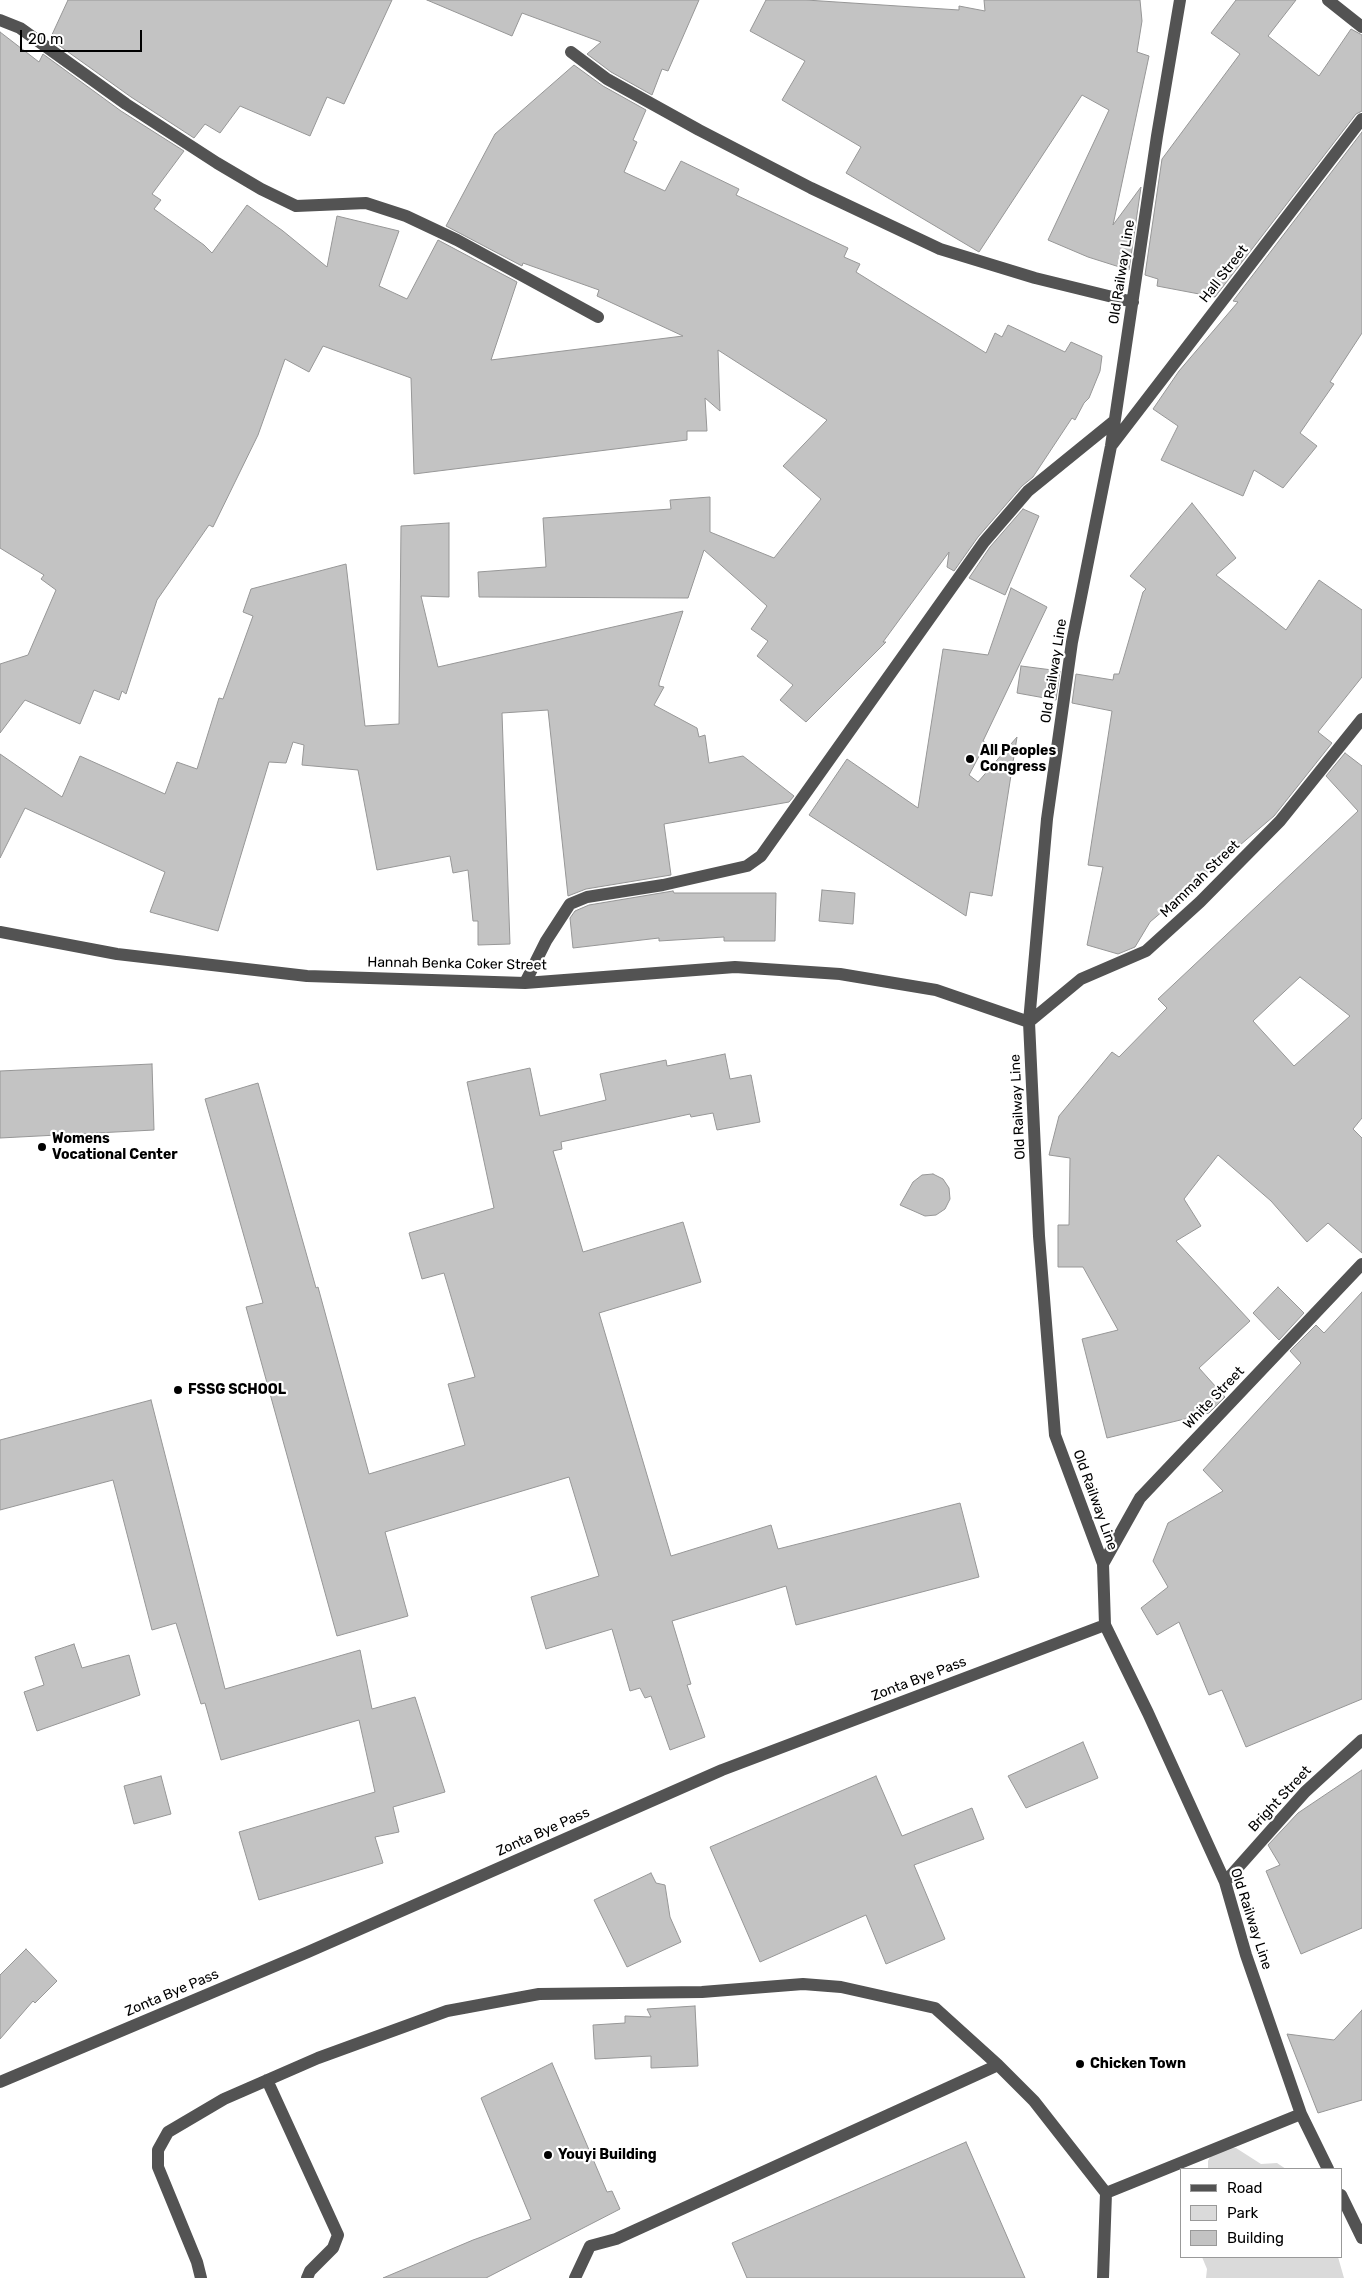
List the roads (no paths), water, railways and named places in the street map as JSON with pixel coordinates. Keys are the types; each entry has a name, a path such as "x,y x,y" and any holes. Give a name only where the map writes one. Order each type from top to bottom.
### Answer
{"street":[{"name":"Old Railway Line","path":"1180,0 1110,446 1072,642 1050,799 1029,1022 1039,1236 1055,1435 1103,1564 1105,1625 1148,1713 1225,1882 1246,1955 1301,2114 1328,2168"},
{"path":"1328,0 1362,27"},
{"path":"0,20 20,28 126,104 262,190 296,206 366,203 406,216 457,240 598,317"},
{"path":"571,52 607,79 699,130 811,188 940,249 1035,278 1133,302"},
{"name":"Hall Street","path":"1110,446 1362,119"},
{"path":"525,983 546,941 570,904 587,897 663,884 747,866 761,856 984,542 1028,491 1113,422"},
{"name":"Mammah Street","path":"1029,1022 1081,979 1146,951 1200,902 1280,821 1362,719"},
{"name":"Hannah Benka Coker Street","path":"0,932 117,954 307,976 525,983 735,967 840,974 936,990 1029,1022"},
{"name":"White Street","path":"1103,1564 1140,1498 1362,1264"},
{"name":"Zonta Bye Pass","path":"0,2082 308,1952 722,1770 1105,1625"},
{"name":"Bright Street","path":"1225,1882 1305,1792 1362,1740"},
{"path":"201,2278 197,2262 158,2167 158,2150 168,2132 224,2099 318,2058 447,2011 539,1994 702,1992 803,1984 841,1987 935,2008 998,2065 1034,2101 1106,2193 1103,2278"},
{"path":"575,2278 590,2246 616,2239 998,2065"},
{"path":"267,2080 338,2234 333,2248 310,2271 307,2278"},
{"path":"1106,2193 1301,2114"},
{"path":"1342,2196 1362,2238"}],"place":[{"name":"All Peoples Congress","path":"970,759"},
{"name":"Womens Vocational Center","path":"42,1147"},
{"name":"FSSG SCHOOL","path":"178,1390"},
{"name":"Chicken Town","path":"1080,2064"},
{"name":"Youyi Building","path":"548,2155"}]}
